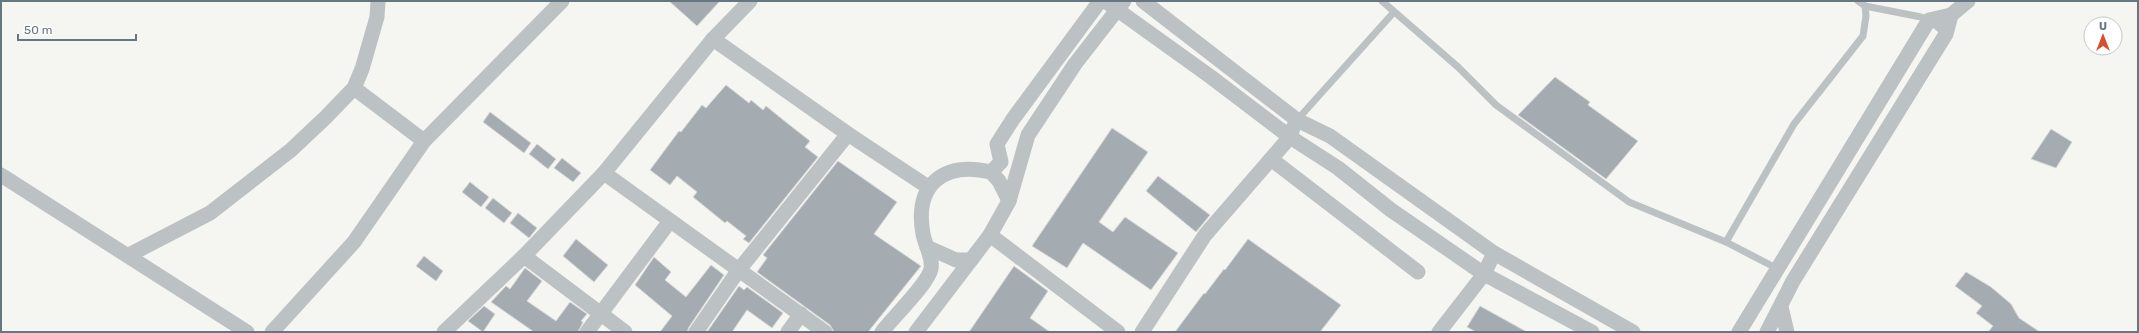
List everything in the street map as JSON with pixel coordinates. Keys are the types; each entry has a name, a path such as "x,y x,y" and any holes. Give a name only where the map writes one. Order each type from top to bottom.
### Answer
{"street":[{"path":"129,255 210,213 291,150 354,88 362,69 377,17 378,1"},
{"path":"272,332 354,242 424,141 562,1"},
{"path":"444,332 524,256 604,173 713,38 750,1"},
{"path":"991,172 1001,162 997,144 1100,1"},
{"path":"1105,1 1121,6 1290,137 1338,168 1391,210 1484,274 1592,332"},
{"path":"1143,1 1297,120 1330,136 1494,253 1633,332"},
{"path":"1739,332 1929,20 1951,15 1968,1"},
{"path":"916,332 990,235 1009,201 1028,135 1075,64 1121,6"},
{"path":"1767,332 1793,281 1946,34 1951,15"},
{"path":"713,38 848,134 928,187"},
{"path":"354,88 424,141"},
{"path":"1142,332 1205,235 1290,137 1297,120"},
{"path":"696,332 738,271 848,134"},
{"path":"1271,159 1418,272"},
{"path":"882,332 928,277 931,268 923,235 921,212 923,199 928,187 938,178 958,169 975,168 991,172 999,181 1009,201"},
{"path":"604,173 738,271 802,314 825,332"},
{"path":"1,175 129,255 247,332"},
{"path":"587,332 670,221"},
{"path":"990,235 1118,332"},
{"path":"927,247 956,260 971,260"},
{"path":"1439,332 1484,274 1494,253"},
{"path":"524,256 625,332"},
{"path":"1778,269 1793,281"},
{"path":"1781,307 1787,332"},
{"path":"788,332 802,314"}],"lane":[{"path":"1382,1 1458,67 1496,105 1629,202 1726,242 1778,269"},
{"path":"1858,1 1865,6 1929,20 1946,34"},
{"path":"1726,242 1794,124 1863,36 1866,16 1865,6"},
{"path":"1297,120 1394,12"}],"building":[{"path":"669,1 720,1 697,26"},
{"path":"1555,77 1590,102 1588,105 1638,141 1606,179 1518,115"},
{"path":"726,85 749,103 751,100 763,110 766,106 810,141 805,147 818,157 749,243 743,239 746,236 727,221 725,223 693,197 697,192 677,176 670,185 650,170 679,131 681,132 702,105 706,108"},
{"path":"490,112 531,143 524,153 483,122"},
{"path":"1112,128 1148,152 1099,222 1113,232 1125,217 1178,253 1151,290 1083,243 1067,268 1032,246"},
{"path":"2051,129 2072,142 2056,168 2031,159"},
{"path":"537,144 556,159 548,169 529,154"},
{"path":"562,158 581,173 573,182 554,168"},
{"path":"838,161 897,202 874,234 921,266 868,332 834,332 830,325 757,272 767,258 763,255"},
{"path":"1158,176 1210,215 1196,232 1146,191"},
{"path":"470,182 489,197 481,207 462,192"},
{"path":"493,198 512,213 504,223 485,208"},
{"path":"518,213 537,228 529,238 510,223"},
{"path":"576,239 608,265 594,282 563,256"},
{"path":"1248,239 1341,305 1320,332 1175,332 1204,293 1205,294 1224,269 1225,270"},
{"path":"424,256 443,271 436,281 416,266"},
{"path":"654,257 671,272 665,280 686,297 711,265 724,275 687,332 660,332 672,316 635,285"},
{"path":"1014,266 1048,291 1030,318 1050,332 969,332"},
{"path":"525,268 542,281 527,301 556,321 570,302 587,314 581,321 583,322 578,332 534,332 491,302 506,286 510,289"},
{"path":"1966,272 1991,287 2011,304 2019,318 2040,332 1988,332 1993,326 1976,313 1982,306 1955,286"},
{"path":"739,286 744,290 747,287 783,313 772,328 747,310 732,332 707,332"},
{"path":"484,306 495,314 483,332 468,321"},
{"path":"1480,306 1527,332 1476,332 1467,327"}]}
